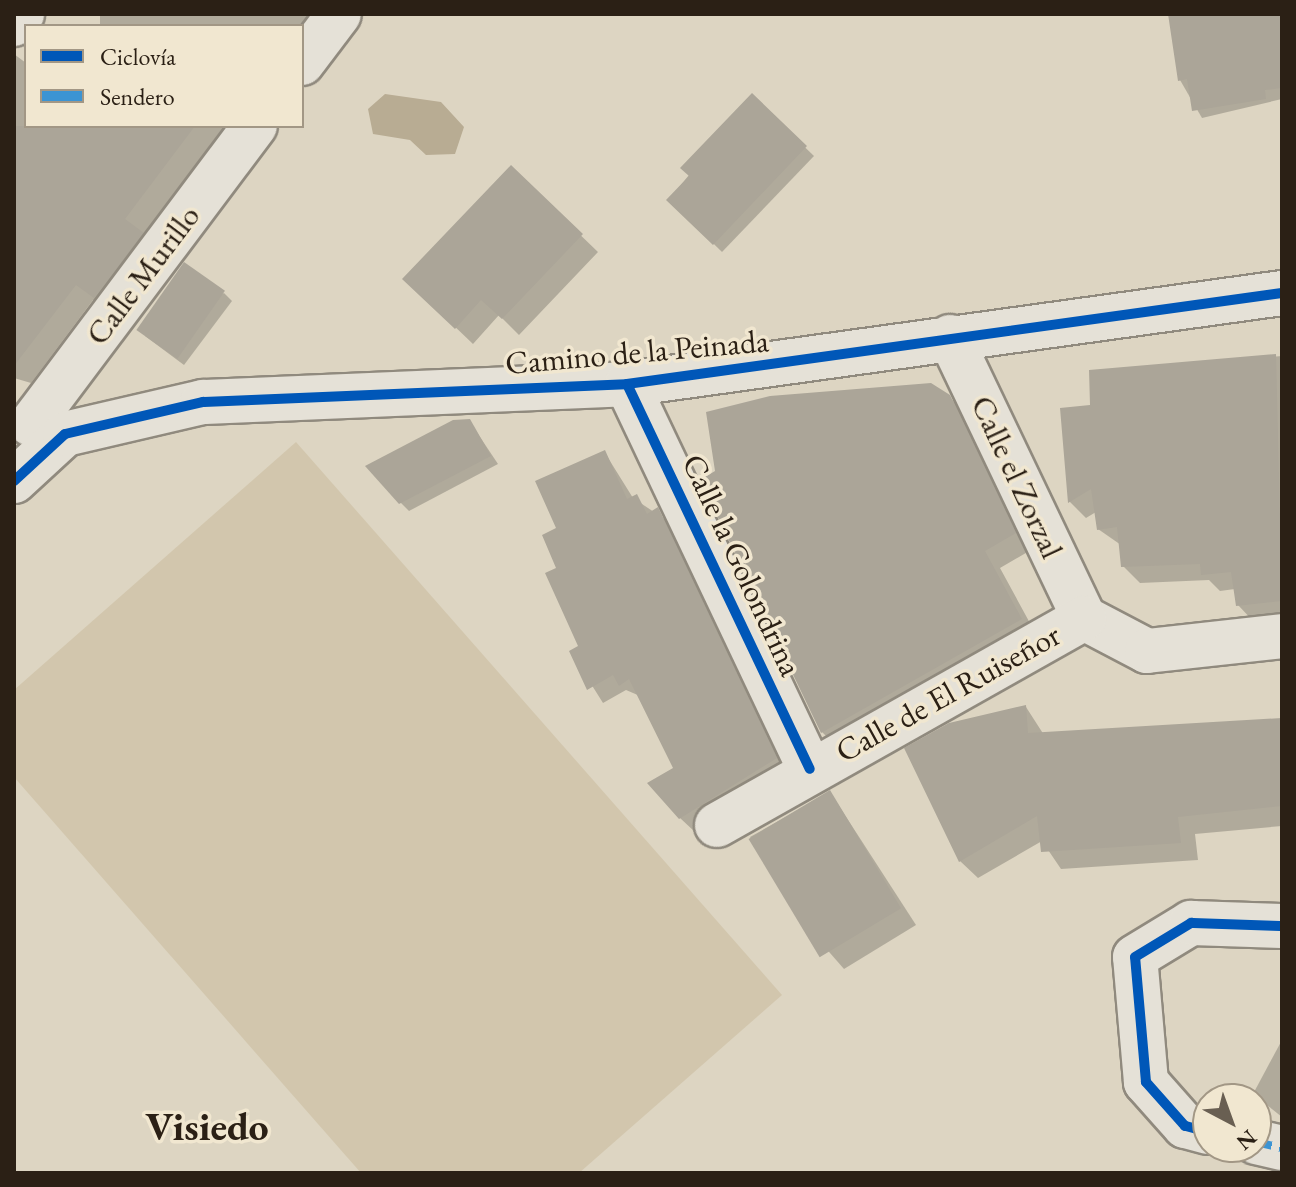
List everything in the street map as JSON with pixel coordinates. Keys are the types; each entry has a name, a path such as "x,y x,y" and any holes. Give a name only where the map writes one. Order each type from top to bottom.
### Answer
{"street":[{"path":"14,24 22,14"},
{"path":"304,60 339,14"},
{"name":"Calle Murillo","path":"37,426 254,128"},
{"name":"Camino de la Peinada","path":"14,481 37,426 203,402 627,384 839,360 950,337 1282,293"},
{"name":"Calle el Zorzal","path":"950,337 1084,618"},
{"name":"Calle la Golondrina","path":"627,384 810,769"},
{"name":"Calle de El Ruiseñor","path":"717,825 810,769 1084,618 1147,651 1282,636"},
{"path":"1192,1128 1185,1126 1146,1082 1135,957 1191,923 1282,926"}],"shaded area":[{"path":"385,94 441,102 464,127 455,154 426,155 410,140 373,134 368,109"},
{"path":"296,442 782,995 579,1173 361,1173 14,777 14,690"}],"building":[{"path":"1168,14 1282,14 1282,88 1265,90 1266,99 1192,111 1187,79 1178,81"},
{"path":"752,93 807,146 713,245 666,200 689,176 680,168"},
{"path":"14,126 193,128 125,219 144,233 94,298 76,285 14,366"},
{"path":"511,165 583,234 502,319 481,300 455,329 402,279"},
{"path":"184,262 225,291 177,359 136,330"},
{"path":"1276,354 1282,601 1236,606 1231,572 1201,575 1200,564 1121,567 1117,527 1097,530 1091,489 1068,503 1060,408 1090,405 1089,370"},
{"path":"931,383 950,395 1016,533 985,551 1022,619 821,733 700,480 715,471 706,412 770,396"},
{"path":"470,419 491,456 399,504 365,466 453,420"},
{"path":"605,450 627,499 637,494 647,514 658,507 777,758 679,819 647,783 673,768 629,679 619,686 613,675 587,690 569,651 578,646 545,573 556,568 542,535 556,528 535,481"},
{"path":"1026,705 1028,733 1282,718 1282,806 1178,817 1181,843 1041,852 1037,816 959,862 904,748 949,723"},
{"path":"830,790 901,908 820,957 749,839"}],"marked path":[{"path":"1272,1146 1282,1148"}],"cycle path":[{"path":"14,481 65,434 203,402 627,384 1282,293"},
{"path":"627,384 810,769"},
{"path":"1192,1128 1185,1126 1146,1082 1135,957 1191,923 1282,926"}],"district":[{"name":"Visiedo","path":"207,1126"}]}
